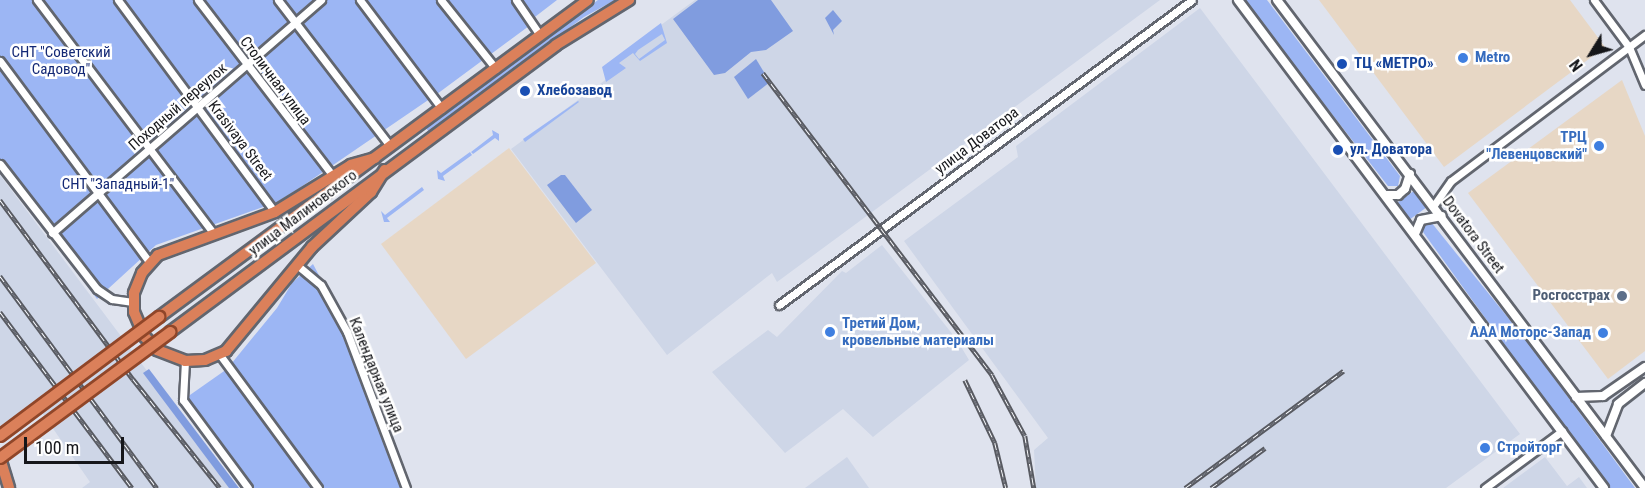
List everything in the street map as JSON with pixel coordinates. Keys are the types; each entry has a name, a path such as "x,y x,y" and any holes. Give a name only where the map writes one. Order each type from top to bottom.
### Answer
{"highway":[{"name":"улица Малиновского","path":"0,436 588,0"},
{"name":"улица Малиновского","path":"0,458 579,28 629,0"},
{"path":"375,158 333,176 275,212 166,250 150,262 136,284 133,302 139,328 150,344 184,361 220,354 236,342 297,265 371,192 385,170"},
{"path":"0,458 9,488"}],"street":[{"path":"37,0 148,150 213,233"},
{"name":"Krasivaya Street","path":"118,0 275,212"},
{"name":"Столичная улица","path":"198,0 333,176"},
{"path":"278,0 390,146"},
{"name":"Походный переулок","path":"52,233 321,0"},
{"path":"360,0 442,109"},
{"path":"441,0 496,69"},
{"path":"516,0 540,35"},
{"name":"улица Доватора","path":"779,305 1192,0"},
{"path":"1238,0 1387,195 1604,488"},
{"name":"Dovatora Street","path":"1277,0 1645,488"},
{"path":"1594,0 1629,47 1645,85"},
{"path":"1434,206 1451,181 1645,36"},
{"path":"0,61 97,194 150,262"},
{"path":"0,164 97,289 112,299 133,302"},
{"path":"1387,195 1398,195 1406,189 1410,174"},
{"path":"1415,234 1421,220 1442,216"},
{"name":"Календарная улица","path":"297,265 324,288 347,332 406,488"},
{"path":"220,354 318,488"},
{"path":"184,361 181,390 186,404 248,488"},
{"path":"1576,397 1603,396 1645,367"},
{"path":"1606,436 1618,404 1645,383"},
{"path":"1485,488 1562,431"}],"shaded area":[{"path":"695,0 1160,0 777,282 772,273 667,355 511,149 619,70 612,61"},
{"path":"698,0 771,0 793,31 766,50 751,52 725,73 714,75 673,19"},
{"path":"1319,0 1570,0 1605,47 1444,167"},
{"path":"1200,8 1520,434 1446,488 1036,488 1034,450 1048,438 904,241 1018,157 1016,146"},
{"path":"833,10 842,21 833,30 834,35 825,18"},
{"path":"756,59 770,82 748,99 734,77"},
{"path":"1622,80 1645,136 1645,351 1608,379 1468,193"},
{"path":"509,148 596,263 466,359 381,244"},
{"path":"0,175 235,488 82,488 90,482 36,404 0,431"},
{"path":"561,175 565,175 592,210 576,223 547,185"},
{"path":"882,245 957,340 969,360 873,437 843,409 785,453 712,372 768,330 777,337 842,271 846,273"},
{"path":"149,369 239,488 229,488 143,373"},
{"path":"847,457 869,488 805,488"},
{"path":"1545,457 1567,486 1579,477 1587,488 1503,488"}],"green space":[{"path":"0,0 557,0 527,23 529,26 437,94 298,189 277,202 156,245 97,299 0,169"},
{"path":"598,0 615,0 584,17 429,132 426,128"},
{"path":"1243,0 1267,0 1400,176 1398,186 1388,186"},
{"path":"661,23 667,43 640,61 633,53 619,63 626,68 606,82 602,67","holes":["662,34 665,40 639,59 635,54"]},
{"path":"579,102 525,142 523,139"},
{"path":"492,130 499,134 499,141 495,138 473,154 471,152 493,135"},
{"path":"470,152 472,155 443,176 445,181 438,179 437,170 441,173"},
{"path":"422,187 424,190 387,218 390,222 384,222 381,211 385,215"},
{"path":"1415,190 1427,207 1409,220 1397,203"},
{"path":"1431,222 1526,340 1635,488 1608,488 1423,232 1424,225"},
{"path":"313,264 354,342 401,488 244,488 180,402 227,369 277,308 292,283"}],"railway":[{"path":"763,73 992,375 1025,436 1034,488"},
{"path":"0,200 133,379 220,488"},
{"path":"0,276 157,488"},
{"path":"0,312 132,488"},
{"path":"1185,488 1343,371"},
{"path":"965,380 995,443 1006,488"},
{"path":"1211,488 1265,448"}],"place":[{"name":"Metro","path":"1463,58"},
{"name":"ТЦ «МЕТРО»","path":"1342,64"},
{"name":"Хлебозавод","path":"525,91"},
{"name":"ТРЦ \"Левенцовский\"","path":"1599,146"},
{"name":"ул. Доватора","path":"1338,150"},
{"name":"Росгосстрах","path":"1622,296"},
{"name":"Третий Дом, кровельные материалы","path":"830,332"},
{"name":"ААА Моторс-Запад","path":"1603,333"},
{"name":"Стройторг","path":"1485,448"}],"park label":[{"name":"СНТ \"Советский Садовод\"","path":"61,60"},
{"name":"СНТ \"Западный-1\"","path":"118,185"}]}
